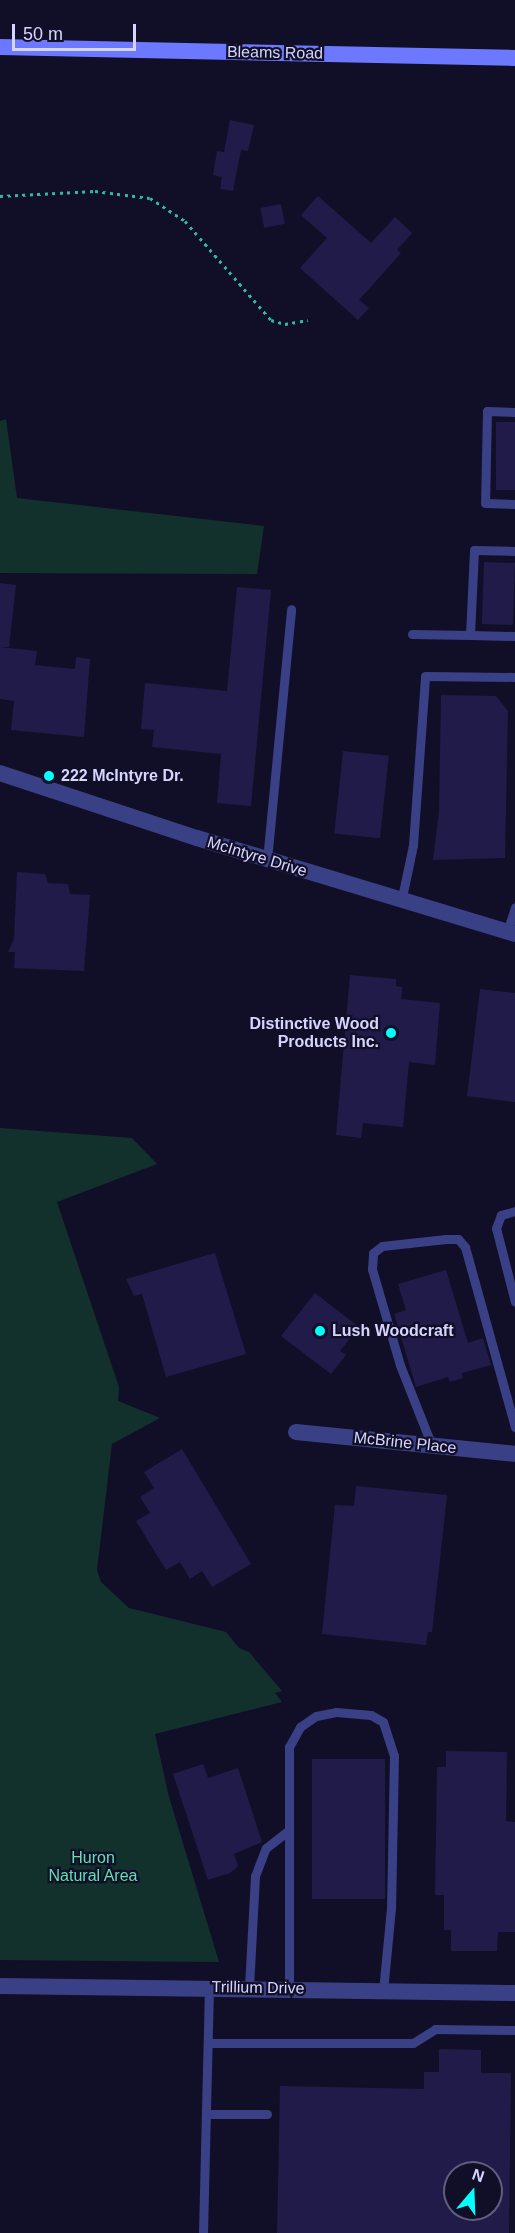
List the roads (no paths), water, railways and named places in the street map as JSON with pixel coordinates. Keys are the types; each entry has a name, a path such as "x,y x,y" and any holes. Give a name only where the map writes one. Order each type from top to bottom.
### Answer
{"main road":[{"name":"Bleams Road","path":"0,46 515,58"}],"street":[{"name":"McIntyre Drive","path":"0,773 401,902 511,933"},
{"name":"McBrine Place","path":"296,1432 515,1454"},
{"name":"Trillium Drive","path":"0,1986 249,1987 515,1993"}],"lane":[{"path":"515,412 487,411 485,503 515,504"},
{"path":"470,635 474,550 515,551"},
{"path":"267,860 291,609"},
{"path":"412,634 515,636"},
{"path":"401,902 413,845 425,676 515,677"},
{"path":"511,933 515,908"},
{"path":"515,1211 501,1215 496,1228 515,1302"},
{"path":"432,1446 400,1365 372,1269 373,1253 382,1246 458,1239 465,1247 515,1427"},
{"path":"289,1988 289,1747 300,1727 316,1716 336,1712 371,1715 383,1722 394,1755 391,1908 383,1991"},
{"path":"249,1987 255,1876 266,1848 289,1830"},
{"path":"203,2233 209,1987"},
{"path":"208,2043 413,2043 435,2029 515,2030"},
{"path":"206,2114 267,2114"}],"place":[{"name":"222 McIntyre Dr.","path":"49,776"},
{"name":"Distinctive Wood Products Inc.","path":"391,1033"},
{"name":"Lush Woodcraft","path":"320,1331"}],"park label":[{"name":"Huron Natural Area","path":"93,1867"}]}
